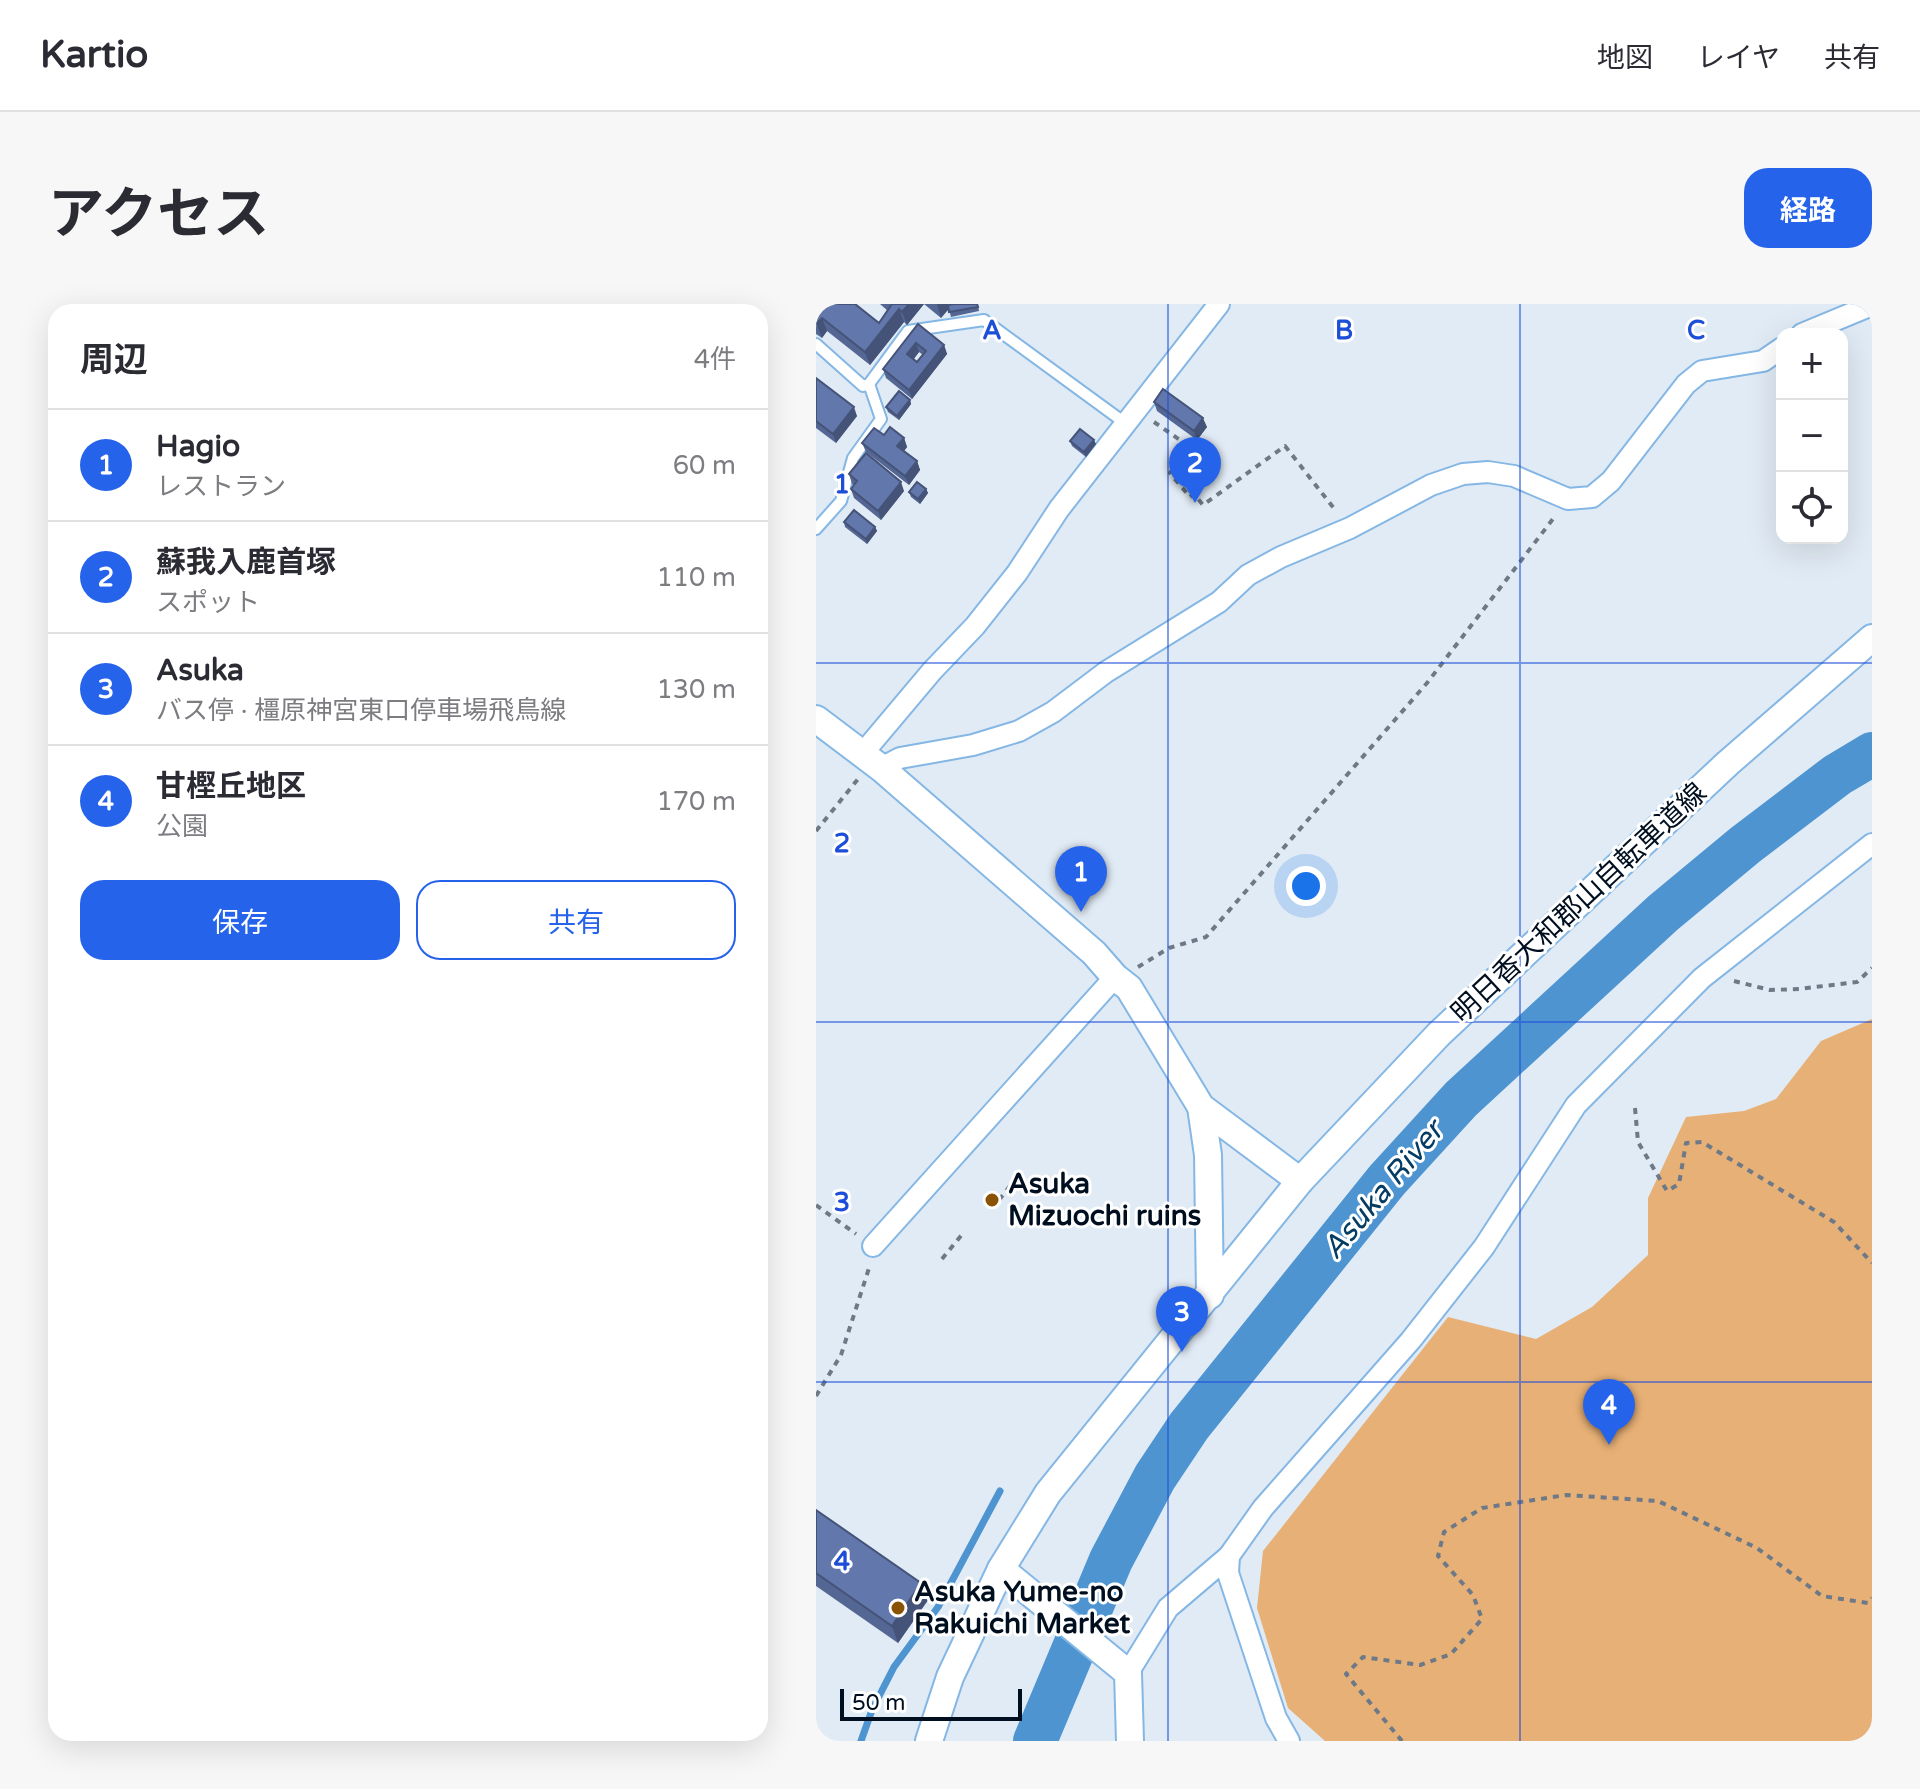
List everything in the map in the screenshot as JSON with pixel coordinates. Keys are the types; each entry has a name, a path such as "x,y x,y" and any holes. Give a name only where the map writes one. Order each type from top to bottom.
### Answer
{"main road":[{"name":"明日香大和郡山自転車道線","path":"929,1741 950,1677 1001,1569 1048,1493 1300,1181 1439,1034 1728,763 1872,638"},
{"path":"816,719 872,761 1083,943 1129,988 1201,1107 1300,1181"},
{"path":"1201,1107 1208,1155 1210,1295"},
{"path":"1001,1569 1120,1666 1130,1741"}],"street":[{"path":"872,761 932,671 984,616 1059,509 1219,304"},
{"path":"1816,328 1872,305"},
{"path":"872,761 973,745 1019,731 1053,712 1106,672 1219,602 1248,575 1281,557 1350,528 1408,496 1463,474 1488,472 1514,476 1568,499 1592,497 1611,481 1686,384 1702,371 1763,361 1776,352"},
{"path":"1120,1666 1168,1608 1229,1556 1263,1508 1411,1340 1475,1258 1576,1105 1702,978 1872,844"},
{"path":"873,1246 1118,980"},
{"path":"1229,1556 1228,1573 1232,1586 1276,1718 1289,1741"}],"lane":[{"path":"816,344 863,386 869,384 908,331 984,320 1130,416"},
{"path":"816,529 841,501 858,448 881,419 869,384"}],"path":[{"path":"1130,416 1190,447 1170,473 1190,497 1194,494 1203,505 1285,446 1350,528"},
{"path":"1118,980 1169,948 1206,937 1427,683 1568,499"},
{"path":"816,831 872,761"},
{"path":"1702,978 1742,981 1770,990 1799,989 1857,982 1872,968"},
{"path":"1635,1108 1638,1142 1667,1191 1679,1184 1686,1143 1702,1142 1834,1222 1872,1263"},
{"path":"999,1200 1021,1172"},
{"path":"816,1205 873,1246 869,1272 841,1355 816,1396"},
{"path":"942,1259 964,1232"},
{"path":"1402,1741 1346,1674 1363,1657 1420,1665 1451,1654 1482,1619 1473,1595 1438,1556 1444,1532 1482,1508 1566,1495 1658,1501 1757,1548 1822,1596 1868,1603 1872,1598"}],"shaded area":[{"path":"1872,1019 1872,1741 1325,1741 1288,1708 1257,1608 1263,1551 1448,1317 1536,1339 1592,1307 1648,1255 1648,1198 1686,1117 1744,1111 1776,1099 1821,1041"}],"building":[{"path":"816,304 855,304 879,323 892,304 909,304 902,312 899,309 865,352 822,318 816,324"},
{"path":"977,304 978,307 949,312 948,305"},
{"path":"918,324 944,345 909,390 883,369","holes":["916,343 926,351 917,362 907,354"]},
{"path":"816,378 854,407 833,434 816,421"},
{"path":"1163,389 1203,418 1194,431 1154,402"},
{"path":"899,391 910,400 897,416 886,407"},
{"path":"890,427 904,438 897,446 917,461 905,476 862,443 874,428 884,435"},
{"path":"1080,429 1094,440 1084,452 1070,441"},
{"path":"866,453 901,482 878,511 851,489 857,481 849,474"},
{"path":"917,482 926,489 918,499 909,492"},
{"path":"854,510 875,527 866,539 844,522"},
{"path":"816,1510 921,1583 892,1626 816,1573"}],"waterway":[{"name":"Asuka River","path":"1035,1741 1111,1560 1155,1477 1189,1426 1387,1180 1461,1099 1663,913 1837,775 1872,754"},
{"path":"861,1741 872,1710 894,1667 938,1607 1000,1491"}],"place":[{"name":"蘇我入鹿首塚","path":"1195,503"},
{"name":"Hagio","path":"1081,912"},
{"name":"Asuka Mizuochi ruins","path":"992,1200"},
{"name":"Asuka","path":"1182,1352"},
{"name":"甘樫丘地区","path":"1609,1445"},
{"name":"Asuka Yume-no Rakuichi Market","path":"898,1608"}]}
